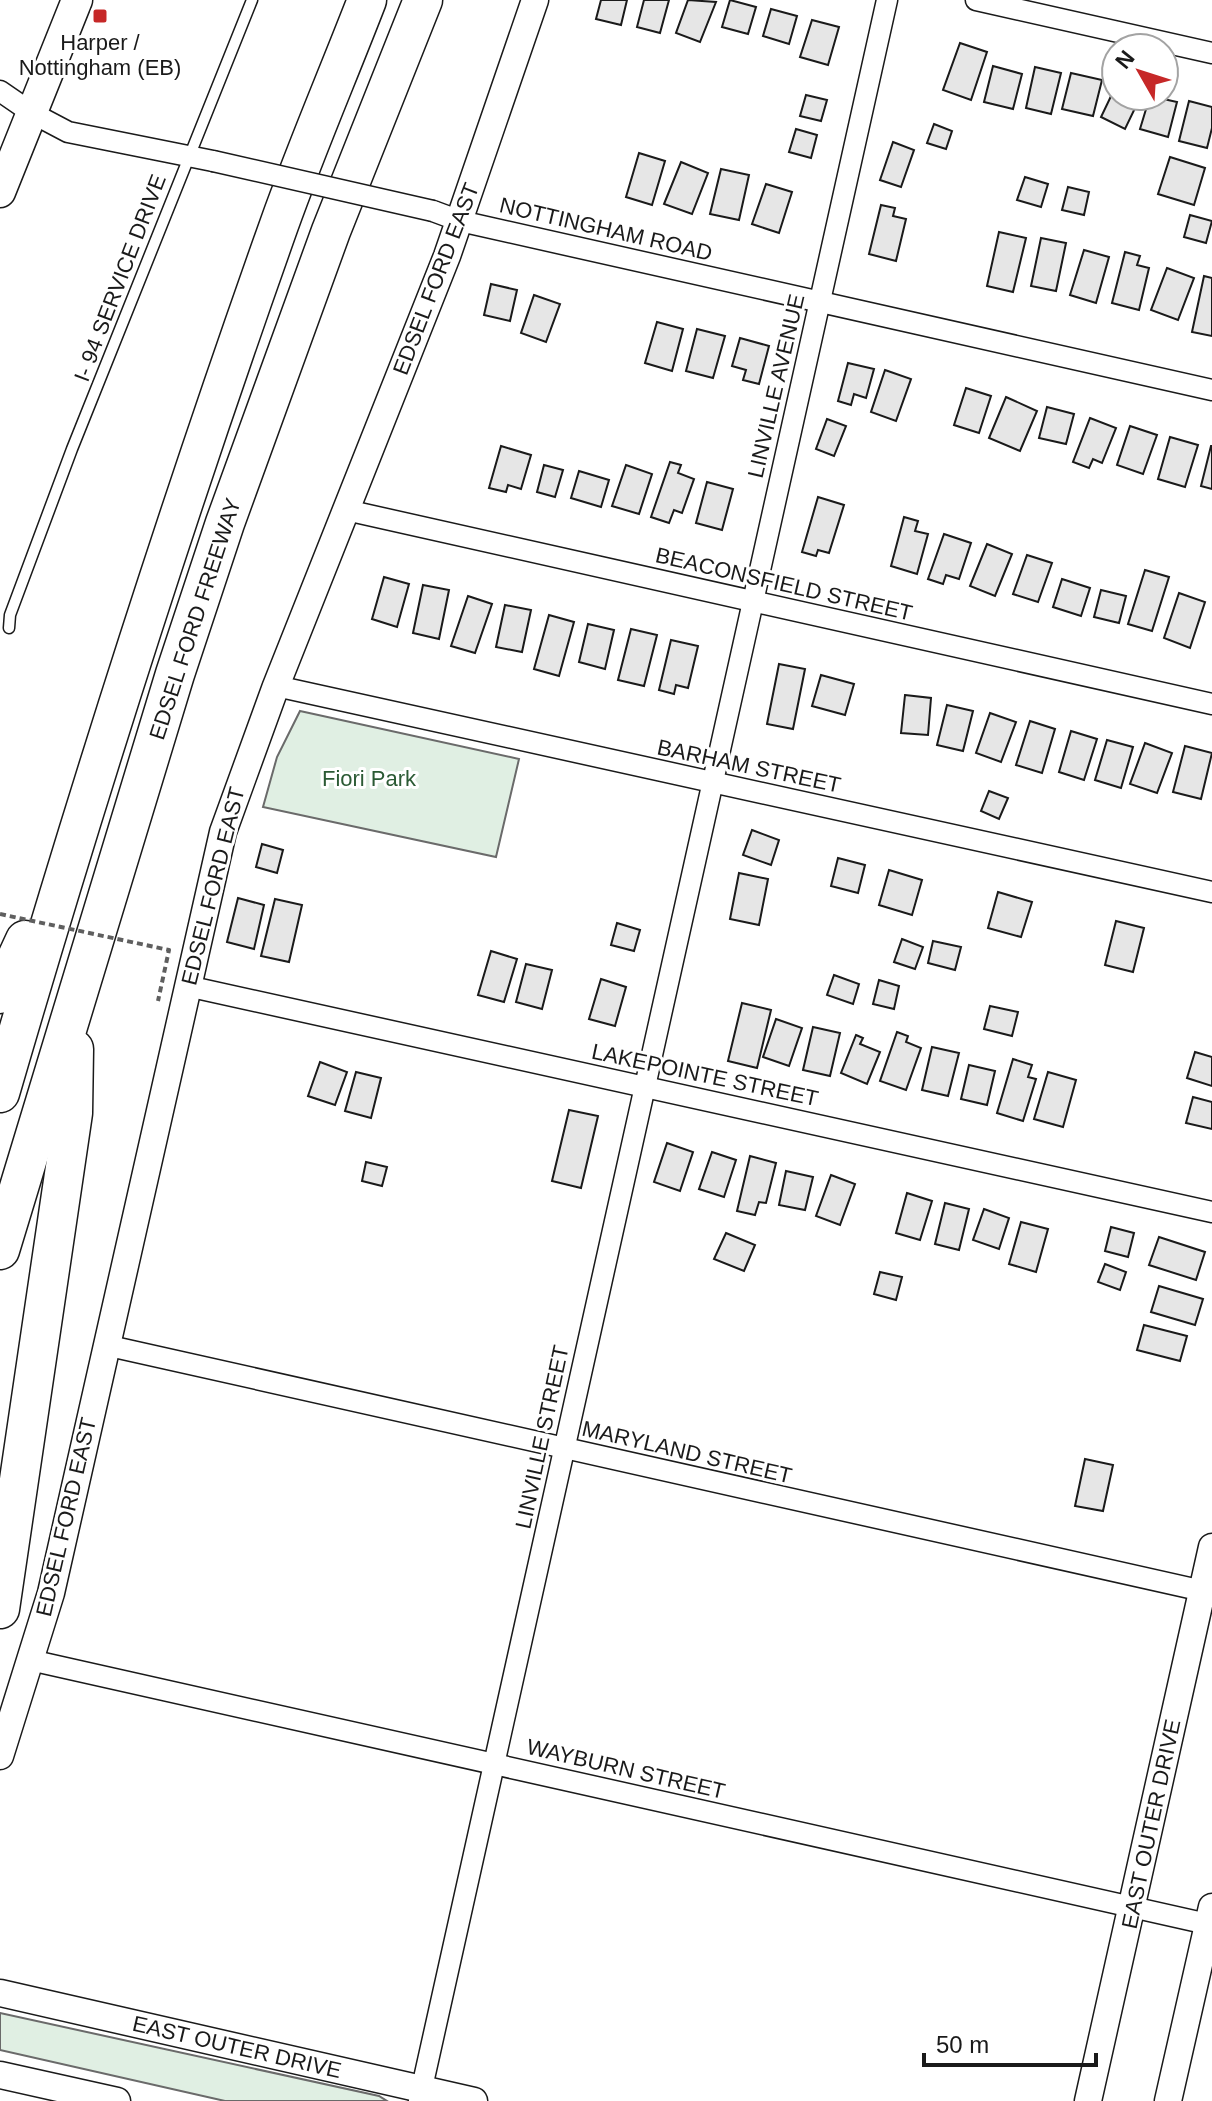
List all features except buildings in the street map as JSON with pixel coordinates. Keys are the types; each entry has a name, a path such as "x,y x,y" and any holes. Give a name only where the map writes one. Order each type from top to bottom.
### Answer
{"highway":[{"path":"0,1093 71,848 139,631 280,222 367,0"},
{"name":"EDSEL FORD FREEWAY","path":"0,1250 175,674 225,523 331,231 423,0"},
{"path":"0,994 71,848"},
{"path":"0,1609 73,1113 75,1004"}],"main road":[{"path":"0,192 77,0"}],"street":[{"name":"EDSEL FORD EAST","path":"0,1756 51,1593 223,832 242,773 460,221 535,0"},
{"name":"LINVILLE AVENUE","path":"711,782 887,0"},
{"path":"976,0 1212,53"},
{"name":"NOTTINGHAM ROAD","path":"0,91 68,132 213,161 433,211 460,221 1212,390"},
{"name":"BEACONSFIELD STREET","path":"346,510 1212,704"},
{"name":"BARHAM STREET","path":"276,686 1212,892"},
{"name":"LINVILLE STREET","path":"420,2095 711,782"},
{"name":"LAKEPOINTE STREET","path":"187,986 1212,1212"},
{"name":"MARYLAND STREET","path":"105,1345 1207,1592"},
{"name":"EAST OUTER DRIVE","path":"1088,2101 1207,1592 1212,1547"},
{"name":"WAYBURN STREET","path":"30,1660 1133,1907 1211,1919"},
{"path":"1168,2101 1211,1919"},
{"name":"EAST OUTER DRIVE","path":"0,1993 420,2095 474,2101"},
{"path":"0,2075 117,2101"}],"lane":[{"name":"I- 94 SERVICE DRIVE","path":"9,628 10,615 72,449 252,0"}],"path":[{"path":"0,914 169,950 158,1001"}],"green space":[{"name":"Fiori Park","path":"300,711 519,759 496,857 263,807 277,757"},
{"path":"0,2013 379,2096 387,2101 225,2101 0,2050"}],"place":[{"name":"Harper / Nottingham (EB)","path":"100,16"}]}
